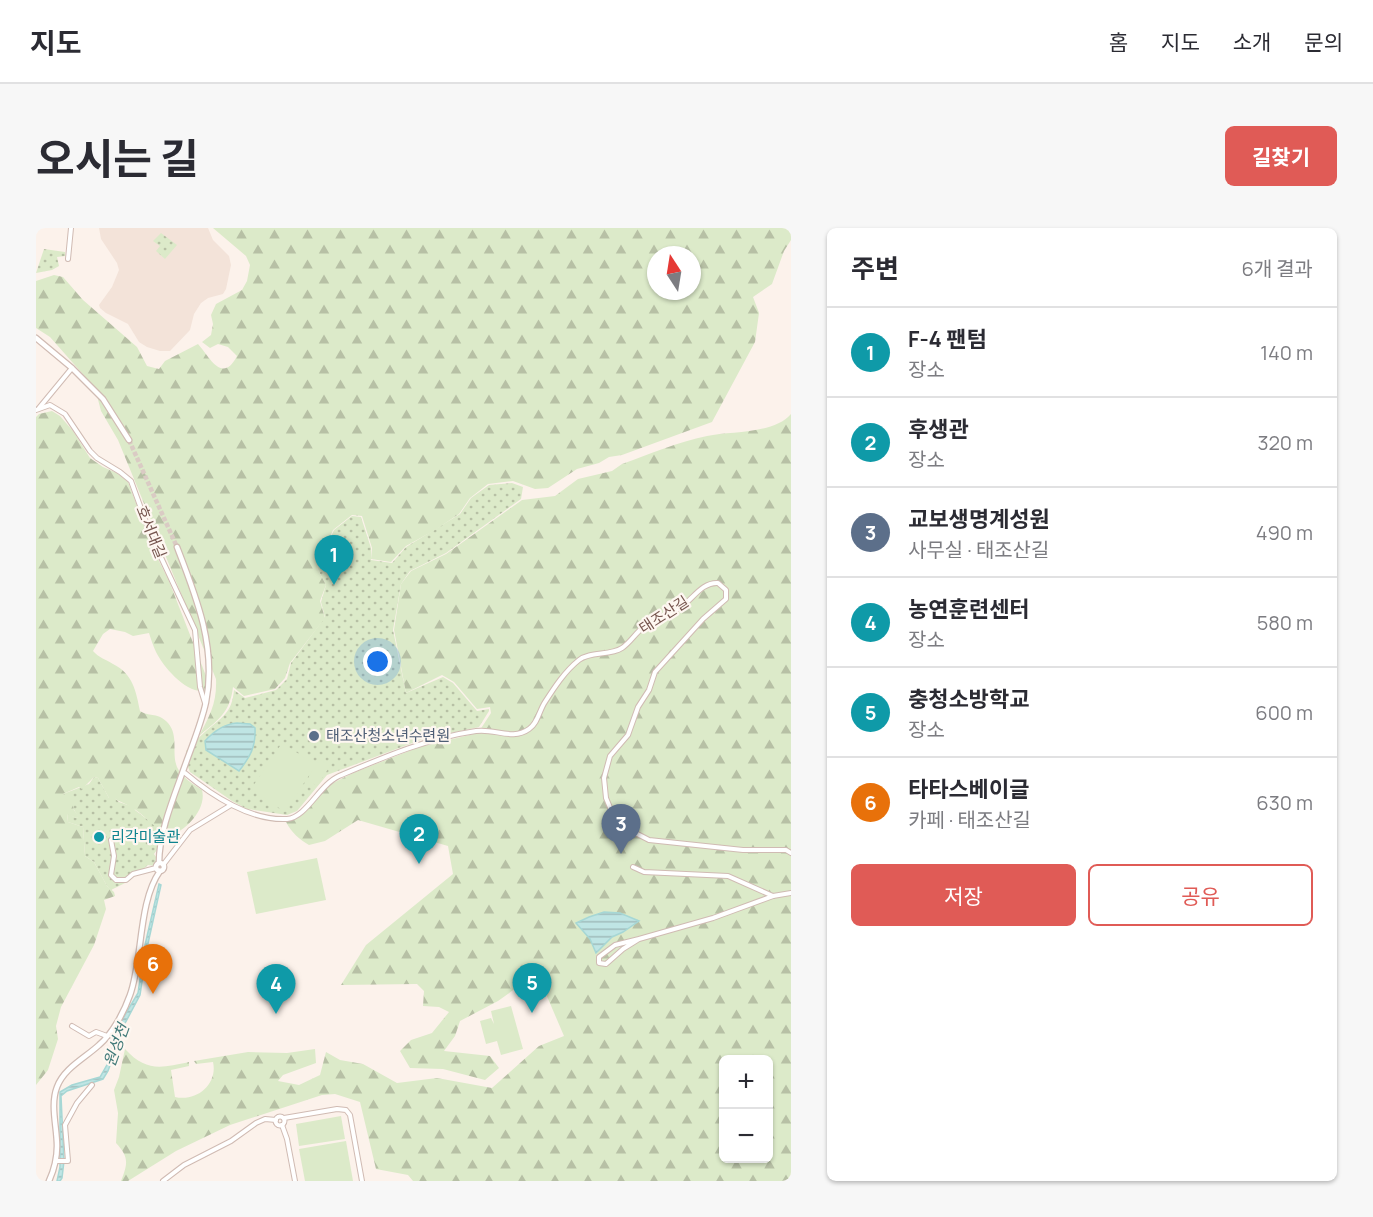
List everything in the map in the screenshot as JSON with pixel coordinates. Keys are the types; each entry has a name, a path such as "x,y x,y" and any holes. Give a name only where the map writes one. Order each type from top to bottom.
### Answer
{"street":[{"path":"68,259 71,228"},
{"path":"36,338 72,368 103,399 129,440"},
{"path":"37,409 72,368"},
{"name":"호서대길","path":"37,409 50,405 65,414 90,451 130,481 151,536 195,630 200,687 205,704"},
{"path":"48,1181 57,1161 56,1089 60,1080 70,1069 100,1045 130,995 149,895 159,867 160,850 170,808 205,704 208,685 206,636 201,610 177,547"},
{"name":"태조산길","path":"232,804 263,816 294,817 330,780 401,750 480,730 509,735 522,733 534,725 543,704 581,658 609,653 624,647 646,624 681,607 709,584 718,583 726,590 726,599 703,619 676,650 660,664 638,707 628,735 610,756 604,778 606,798 620,825 649,840 743,850 786,850 791,853"},
{"path":"111,840 114,861 111,875 123,882 133,874 159,867 190,831 232,804 186,774"},
{"path":"633,867 644,872 728,876 773,896"},
{"path":"639,939 606,964 599,963 599,957 615,945 713,918 773,896 791,893"},
{"path":"72,1026 89,1036 96,1032 107,1036"},
{"path":"57,1161 66,1161 68,1157 65,1125 77,1103 92,1085"},
{"path":"163,1181 184,1165 231,1141 265,1119 276,1120 280,1116 284,1118 337,1108 346,1110 350,1115 363,1181"},
{"path":"284,1118 282,1125 295,1181"},
{"path":"276,1120 277,1124 282,1125"}],"shaded area":[{"path":"99,228 208,228 213,240 229,256 231,265 223,294 208,298 201,303 194,314 190,330 170,351 147,347 139,342 128,324 100,308 99,305 112,287 119,270 101,239"}],"green space":[{"path":"213,228 791,228 791,240 784,251 772,284 753,297 759,313 755,342 712,422 577,469 548,488 535,489 513,481 488,484 470,498 459,514 406,546 391,562 371,559 372,548 362,516 352,515 333,530 317,568 326,585 320,601 325,618 290,663 285,678 275,689 244,696 233,687 226,710 199,736 212,709 216,679 118,440 101,411 95,388 50,337 36,328 36,281 54,275 63,277 83,300 137,347 147,366 159,369 165,361 198,344 211,361 221,368 226,368 237,356 228,347 218,344 210,348 202,342 211,335 213,324 211,315 216,304 242,290 247,281 250,265 246,256"},
{"path":"161,233 177,245 165,259 156,251 160,246 153,241"},
{"path":"44,249 65,252 65,256 57,257 59,266 36,273"},
{"path":"52,411 60,416 73,431 90,458 128,482 208,681 208,690 193,689 178,680 160,659 149,633 133,636 110,629 103,634 93,651 120,668 129,678 135,690 140,711 159,716 170,726 174,737 177,767 184,777 202,790 203,797 194,818 182,830 169,837 136,810 114,798 109,798 98,778 94,777 82,789 79,787 63,794 71,799 79,817 67,814 68,822 83,827 85,856 94,862 115,896 104,900 106,909 94,945 61,1007 56,1026 58,1039 48,1070 36,1085 36,417"},
{"path":"791,414 791,1181 413,1181 408,1175 376,1169 360,1102 335,1094 322,1095 230,1125 176,1151 128,1181 121,1181 126,1161 116,1143 118,1113 114,1090 125,1049 147,1065 162,1067 189,1062 189,1066 171,1070 175,1097 183,1098 191,1097 204,1090 212,1077 213,1062 196,1064 194,1061 248,1052 287,1053 315,1049 316,1063 283,1075 278,1081 299,1085 320,1075 326,1052 340,1060 363,1064 397,1083 437,1078 492,1088 539,1046 564,1036 537,973 498,1001 460,1021 455,1036 444,1051 490,1056 499,1068 485,1080 443,1069 410,1068 400,1051 411,1040 432,1033 449,1012 439,1007 423,1006 424,991 417,984 341,985 366,945 453,874 448,846 358,820 325,841 309,845 296,835 286,822 302,814 329,785 419,747 478,733 491,713 490,707 477,709 454,682 442,675 406,693 394,630 401,584 411,571 446,554 522,500 555,496 578,479 612,471 622,464 685,441 752,431 774,425","holes":["638,921 624,932 612,937 596,952 590,939"]},
{"path":"512,483 523,487 521,499 446,553 410,571 401,584 393,630 406,693 443,677 453,683 477,711 489,709 479,727 423,739 327,775 297,811 287,815 247,809 190,772 186,762 186,751 225,714 231,704 234,690 245,698 276,690 287,679 291,663 325,617 321,602 326,585 317,568 334,530 352,516 361,517 371,548 371,560 392,563 406,547 460,514 471,498 489,485"},
{"path":"282,743 316,765 320,760 330,766 317,786 307,780 313,769 285,812 251,789"},
{"path":"94,777 98,778 109,798 114,797 119,802 134,807 161,833 159,835 161,844 154,854 155,866 148,865 129,881 111,890 94,862 85,856 83,827 68,822 67,813 78,817 63,794 89,784"},
{"path":"317,858 326,900 256,914 247,872"},
{"path":"511,1006 523,1049 501,1055 497,1041 486,1044 480,1021 491,1018 494,1024 491,1011"},
{"path":"341,1116 345,1139 299,1146 296,1124"},
{"path":"346,1141 353,1181 305,1181 299,1149"}],"water":[{"path":"237,723 250,724 255,728 252,751 239,771 206,750 205,741 220,729"},
{"name":"원성천","path":"159,884 161,885 147,948 140,995 122,1029 108,1071 103,1079 67,1091 61,1096 64,1161 62,1178 57,1181 60,1167 60,1092 72,1085 100,1077 108,1063 119,1025 138,993 145,945"},
{"path":"604,912 620,913 639,921 612,937 596,953 590,939 576,923"}],"tunnel":[{"path":"129,440 177,547"}],"place":[{"name":"F-4 팬텀","path":"334,585"},
{"name":"태조산청소년수련원","path":"314,736"},
{"name":"리각미술관","path":"99,837"},
{"name":"교보생명계성원","path":"621,854"},
{"name":"후생관","path":"419,864"},
{"name":"타타스베이글","path":"153,994"},
{"name":"충청소방학교","path":"532,1013"},
{"name":"농연훈련센터","path":"276,1014"}]}
